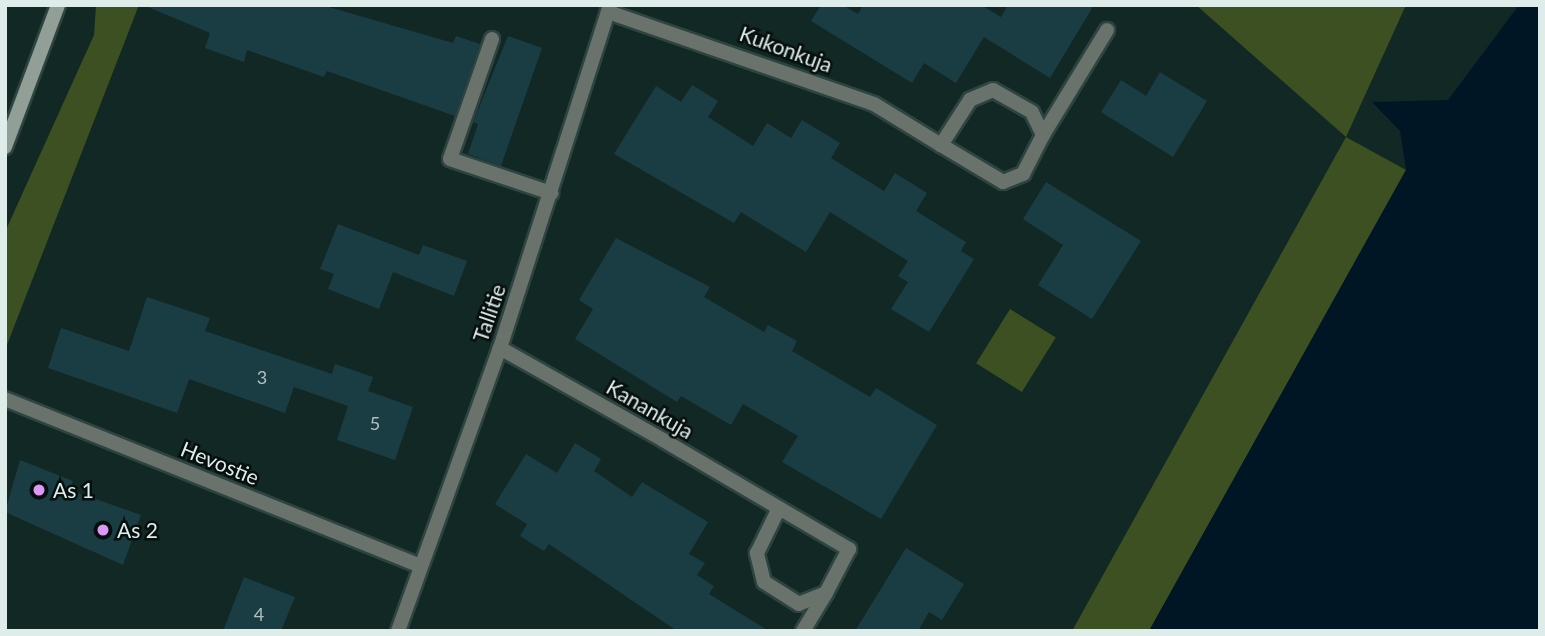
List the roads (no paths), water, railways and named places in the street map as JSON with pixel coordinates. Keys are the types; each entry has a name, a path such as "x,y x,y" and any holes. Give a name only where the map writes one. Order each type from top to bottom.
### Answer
{"main road":[{"path":"5,147 58,5"}],"street":[{"name":"Kukonkuja","path":"609,9 874,104 1003,182 1023,174 1043,135"},
{"name":"Tallitie","path":"398,631 500,348 609,9"},
{"path":"1043,135 1107,30"},
{"path":"492,39 450,159 551,193"},
{"path":"941,145 970,100 993,90 1032,113 1043,135"},
{"name":"Kanankuja","path":"500,348 849,549 825,593"},
{"name":"Hevostie","path":"5,399 420,566"},
{"path":"779,509 757,553 764,582 799,604 825,593"},
{"path":"803,631 825,593"}],"water":[{"path":"1519,5 1540,5 1540,631 1149,631 1406,170 1400,131 1372,102 1448,100"}],"place":[{"name":"As 1","path":"39,490"},
{"name":"As 2","path":"103,530"}]}
